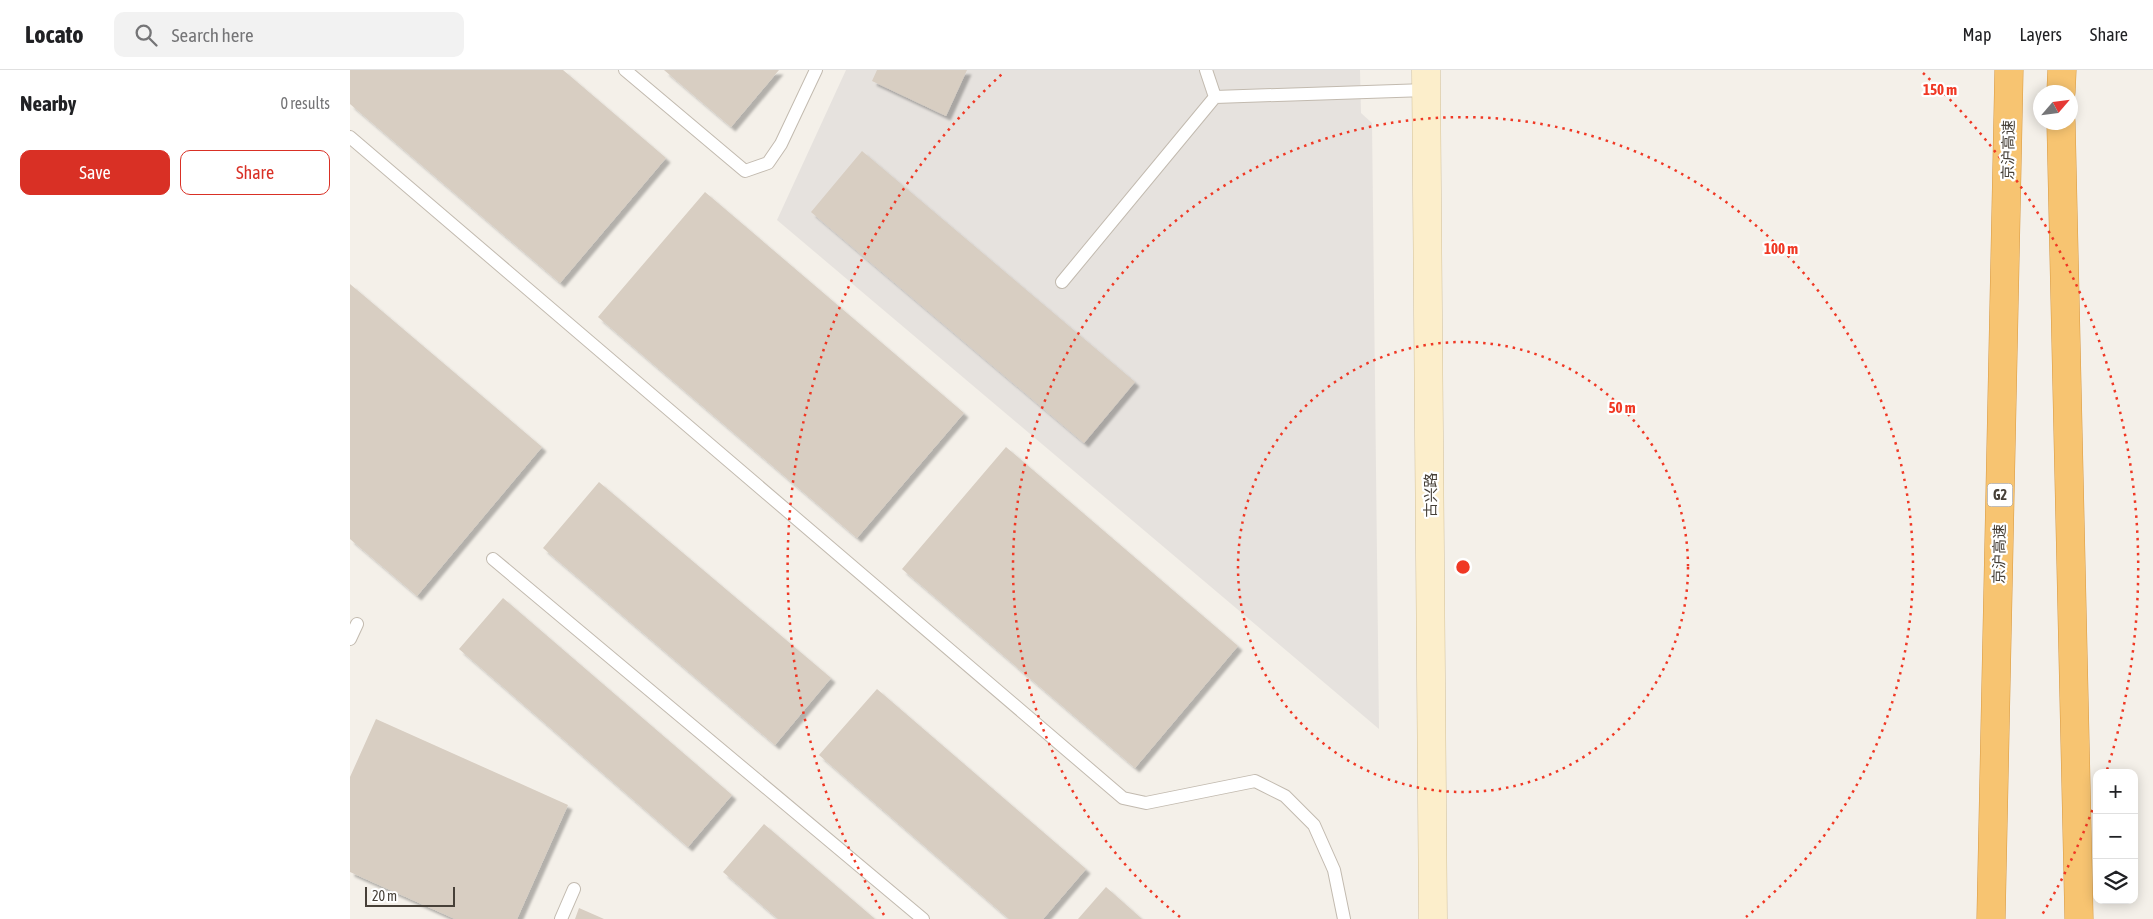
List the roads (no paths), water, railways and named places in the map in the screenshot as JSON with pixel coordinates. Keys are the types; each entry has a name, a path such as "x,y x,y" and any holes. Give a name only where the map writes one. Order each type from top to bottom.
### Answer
{"highway":[{"name":"京沪高速","path":"1991,919 2009,70"},
{"path":"2061,85 2062,70"},
{"path":"2061,130 2079,919"}],"street":[{"name":"古兴路","path":"1426,80 1433,919"}],"lane":[{"path":"624,70 744,171 768,163 781,144 816,70"},
{"path":"1206,70 1216,97"},
{"path":"1062,282 1216,97 1426,80"},
{"path":"350,137 1123,798 1146,802 1255,781 1285,796 1314,824 1334,870 1344,919"},
{"path":"493,560 923,919"},
{"path":"350,639 357,624"},
{"path":"561,919 574,889"}]}
